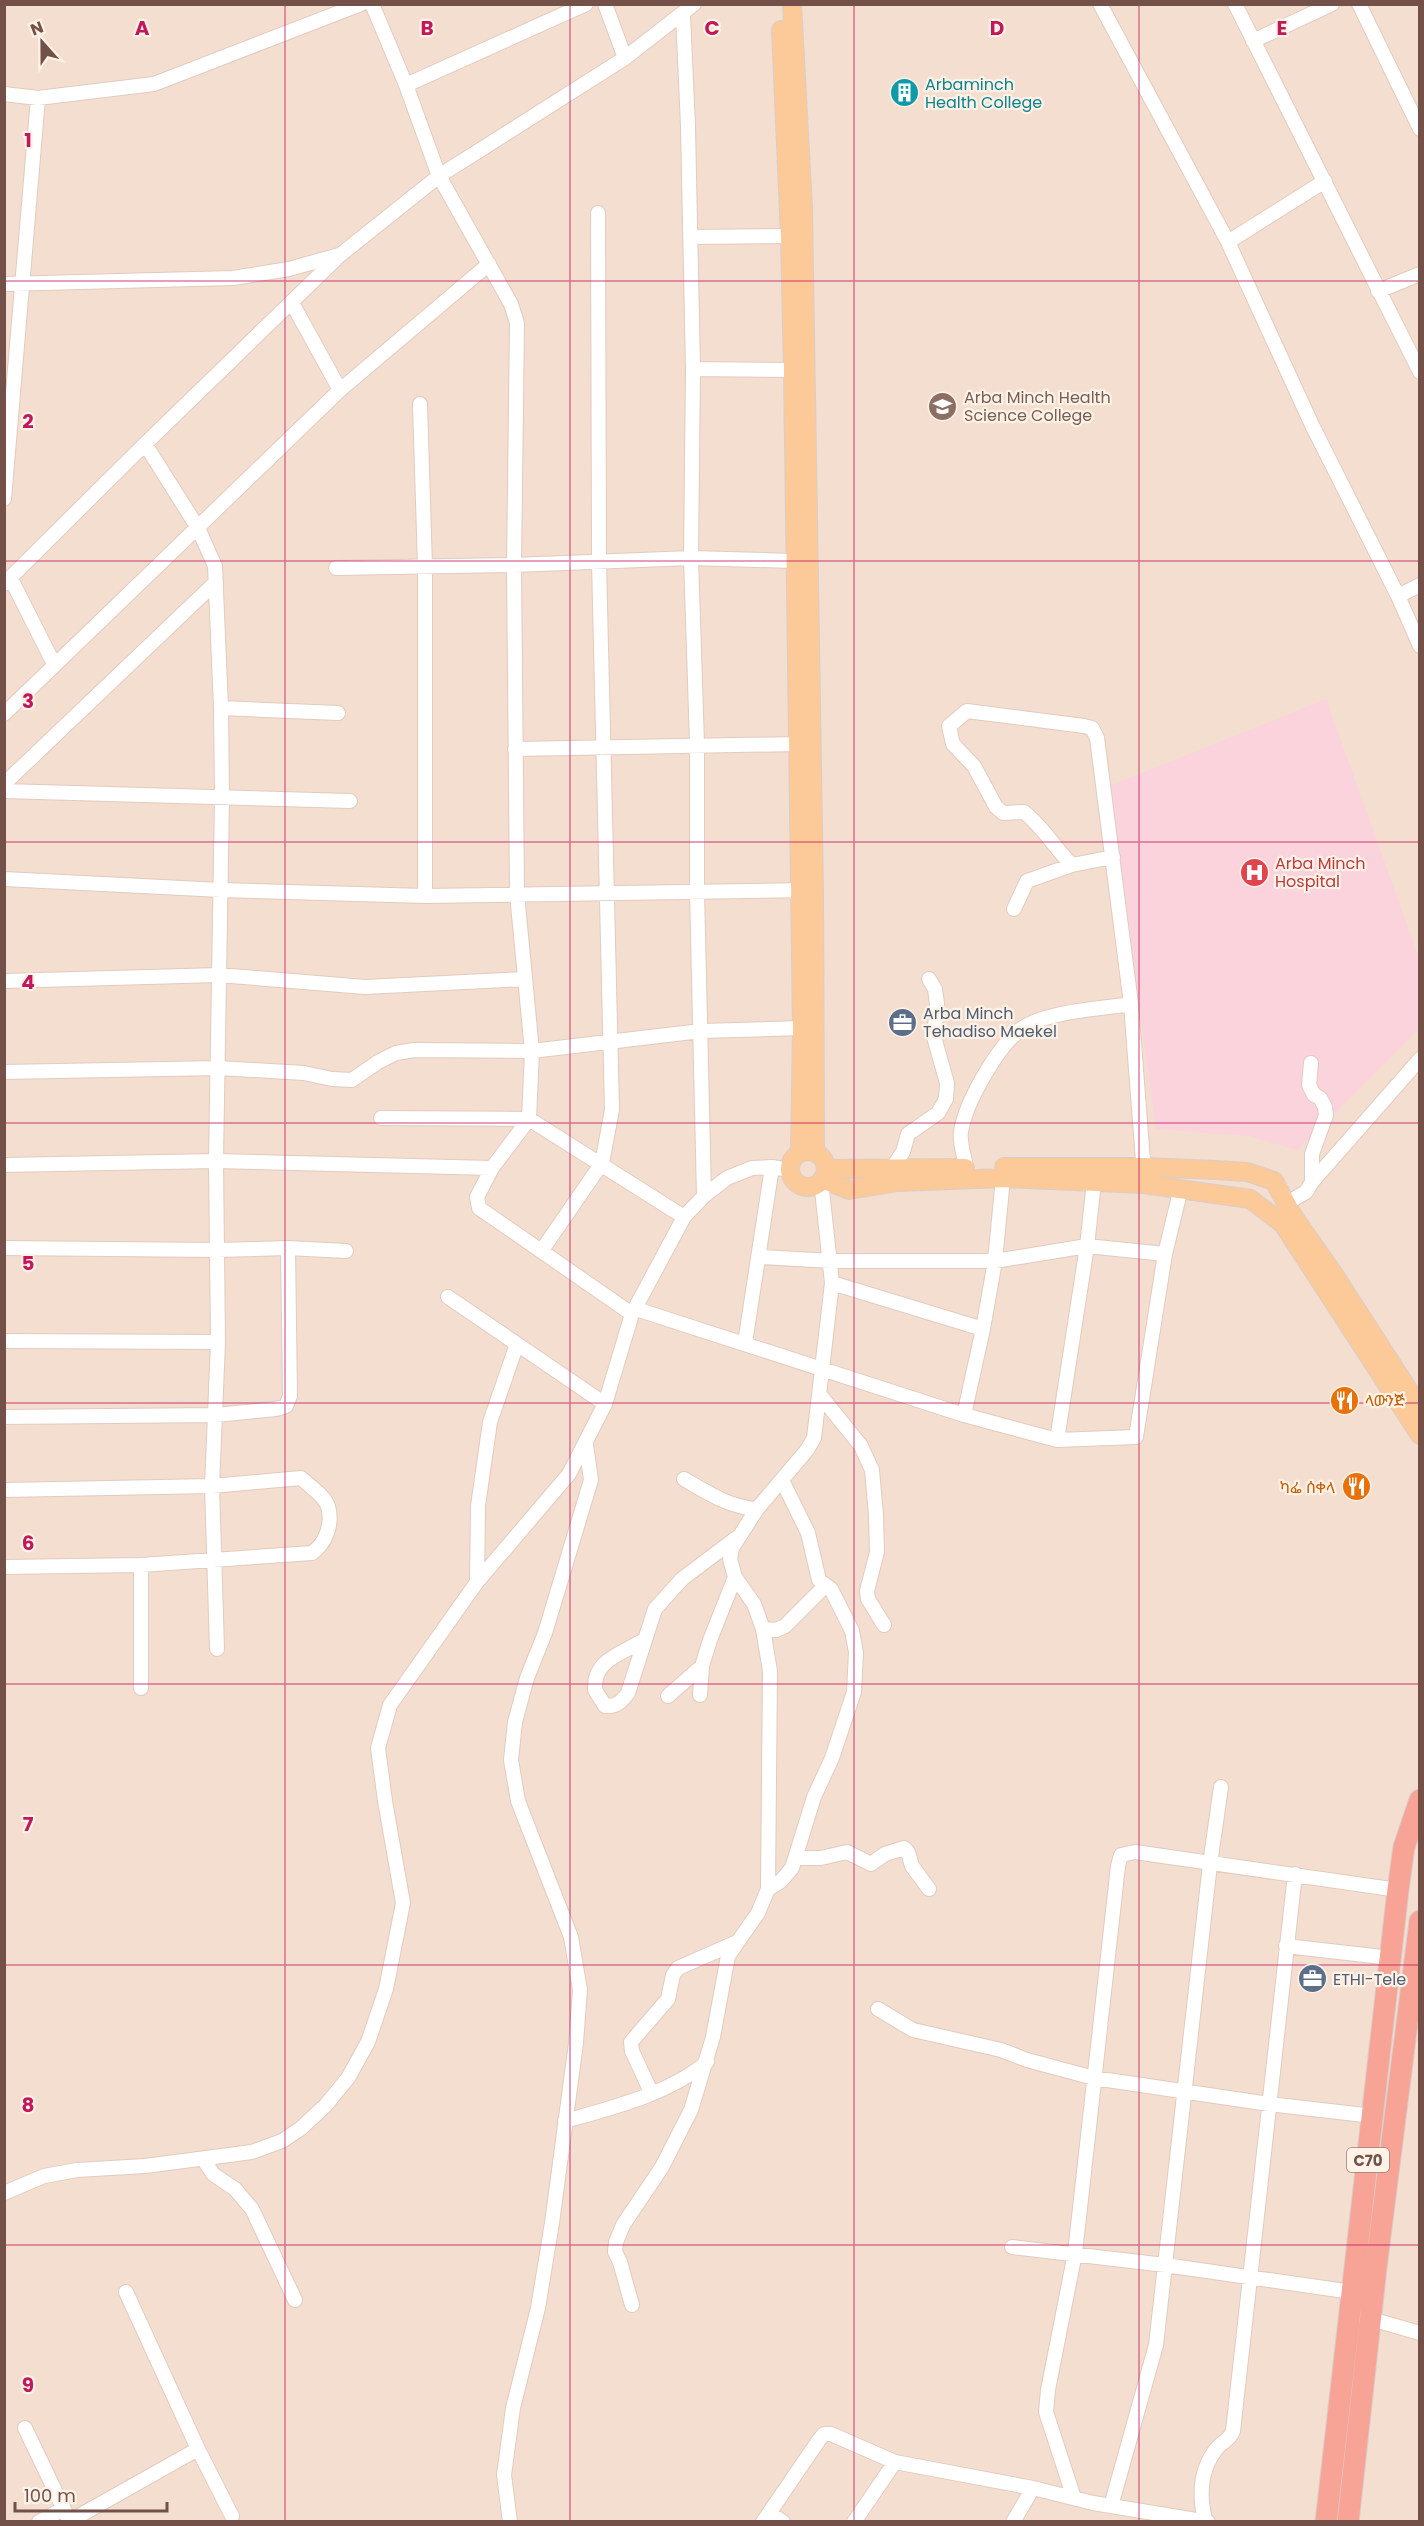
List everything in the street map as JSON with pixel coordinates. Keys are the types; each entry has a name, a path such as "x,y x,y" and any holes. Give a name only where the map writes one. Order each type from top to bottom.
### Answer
{"highway":[{"name":"C70","path":"1326,2522 1398,1890 1404,1847 1419,1800"},
{"name":"C70","path":"1348,2522 1419,1921"},
{"path":"1386,2000 1409,2002"}],"main road":[{"path":"780,4 790,236 798,744 807,890 802,1028 808,1153"},
{"path":"792,4 803,208 808,1153"},
{"path":"823,1176 822,1159 808,1153 781,1168 795,1181 805,1186 817,1184 823,1176 849,1170 892,1168 966,1168 1144,1175 1246,1172 1274,1181 1327,1278 1419,1435"},
{"path":"823,1176 849,1190 898,1182 1003,1178 1094,1182 1144,1175 1181,1188 1250,1199 1283,1224 1327,1278"},
{"path":"1350,1315 1419,1408"}],"street":[{"path":"4,94 38,98 168,81 361,4"},
{"path":"372,4 406,85 439,176 511,304 517,323 514,566 517,894 532,1051 529,1119 492,1168 477,1197 479,1208 634,1312 745,1343 822,1371 964,1415 1058,1440 1136,1437 1165,1254 1181,1188"},
{"path":"406,85 586,4"},
{"path":"605,4 625,58"},
{"path":"54,664 8,581 340,255 439,176 625,58 683,15 694,4"},
{"path":"1100,4 1228,242 1312,424 1398,596 1419,646"},
{"path":"1235,4 1419,372"},
{"path":"1253,41 1332,4"},
{"path":"1359,4 1419,129"},
{"path":"683,15 693,369 691,558 697,744 697,891 704,1196"},
{"path":"4,499 38,98"},
{"path":"1228,242 1325,181"},
{"path":"542,1250 602,1163 612,1110 599,562 598,213"},
{"path":"690,237 790,236"},
{"path":"4,284 233,278 289,268 340,255"},
{"path":"4,714 340,390 489,264"},
{"path":"1378,291 1419,274"},
{"path":"292,303 340,390"},
{"path":"693,369 793,370"},
{"path":"420,405 425,567 425,896"},
{"path":"145,444 198,528 215,566 216,582 222,797 216,1161 218,1342 212,1486 217,1649"},
{"path":"336,568 514,566 691,558 795,561"},
{"path":"4,784 216,582"},
{"path":"1398,596 1419,585"},
{"path":"221,708 338,713"},
{"path":"1072,865 1037,822 1024,812 1003,813 996,807 974,766 953,744 949,726 958,717 967,711 1092,728 1097,738 1131,1004 1144,1175"},
{"path":"515,749 798,744"},
{"path":"4,791 350,801"},
{"path":"1014,909 1027,881 1072,865 1113,857"},
{"path":"4,879 221,891 425,896 807,890"},
{"path":"4,981 219,975 365,987 525,979"},
{"path":"892,1168 903,1152 908,1134 938,1113 946,1099 947,1083 934,1037 937,1004 935,989 929,979"},
{"path":"966,1168 961,1132 972,1101 993,1058 1013,1036 1025,1027 1042,1020 1131,1004"},
{"path":"4,1072 219,1068 304,1073 332,1079 352,1080 396,1053 414,1050 532,1051 700,1031 802,1028"},
{"path":"1287,1203 1306,1192 1312,1182 1419,1059"},
{"path":"1311,1063 1309,1085 1314,1095 1320,1098 1326,1115 1312,1154 1312,1182"},
{"path":"381,1118 529,1119 684,1216"},
{"path":"4,1165 216,1161 492,1168"},
{"path":"4,2193 44,2176 77,2170 204,2160 252,2152 282,2141 300,2129 325,2106 348,2078 368,2042 386,1989 403,1903 378,1748 390,1706 477,1582 569,1474 605,1404 634,1312 684,1216 704,1196 728,1178 752,1168 781,1168 760,1257 745,1343"},
{"path":"632,2305 615,2252 616,2242 623,2224 662,2168 691,2110 707,2062 728,1956 758,1913 768,1889 770,1671 763,1629 754,1604 735,1577 730,1559 732,1548 757,1509 814,1438 832,1282 823,1176"},
{"path":"964,1415 995,1261 1003,1178"},
{"path":"1058,1440 1087,1246 1094,1182"},
{"path":"760,1257 831,1261 995,1261 1087,1246 1165,1254"},
{"path":"4,1248 216,1250 288,1248 346,1251"},
{"path":"4,1417 216,1415 276,1410 286,1406 290,1396 288,1248"},
{"path":"832,1282 983,1329"},
{"path":"448,1298 605,1404"},
{"path":"4,1341 218,1342"},
{"path":"477,1582 478,1506 490,1422 517,1344"},
{"path":"820,1395 861,1446 872,1470 877,1552 867,1591 868,1599 884,1625"},
{"path":"510,2522 504,2475 513,2408 538,2308 552,2223 576,2043 580,1990 572,1937 518,1801 511,1760 515,1722 527,1678 545,1633 591,1480 586,1444"},
{"path":"4,1490 212,1486 301,1478 318,1493 327,1506 328,1533 321,1546 312,1553 141,1565 4,1567"},
{"path":"684,1479 724,1502 740,1508 757,1509"},
{"path":"768,1889 781,1881 792,1868 796,1858 814,1797 832,1758 854,1692 856,1652 852,1631 831,1588 819,1580 808,1533 782,1480"},
{"path":"644,1640 603,1663 597,1671 595,1690 605,1706 613,1707 621,1702 628,1693 636,1675 644,1640 656,1609 682,1579 744,1532"},
{"path":"141,1565 141,1689"},
{"path":"700,1695 702,1666 735,1577"},
{"path":"763,1629 777,1630 785,1626 825,1586"},
{"path":"668,1696 702,1666"},
{"path":"1112,2522 1113,2507 1156,2345 1183,2092 1221,1787"},
{"path":"796,1858 821,1858 847,1852 871,1863 885,1854 904,1848 908,1852 912,1866 929,1889"},
{"path":"1074,2498 1046,2412 1048,2390 1075,2253 1118,1866 1121,1856 1135,1852 1398,1890"},
{"path":"783,2522 766,2517 824,2434 831,2434 895,2462 1033,2487 1113,2507 1179,2519 1206,2521 1200,2489 1204,2475 1218,2445 1232,2436 1233,2431 1295,1874"},
{"path":"651,2092 632,2051 631,2042 668,1999 673,1975 678,1968 735,1943"},
{"path":"1286,1946 1391,1958"},
{"path":"878,2009 913,2030 1001,2050 1027,2060 1094,2078 1269,2104 1373,2116"},
{"path":"565,2121 622,2105 694,2073 707,2062"},
{"path":"204,2160 213,2175 235,2189 252,2209 295,2300"},
{"path":"1012,2247 1075,2253 1352,2292"},
{"path":"126,2292 198,2449 232,2516"},
{"path":"1350,2315 1372,2318 1419,2333"},
{"path":"25,2428 68,2517"},
{"path":"39,2522 68,2517 198,2449"},
{"path":"854,2522 895,2462"},
{"path":"1013,2522 1033,2487"}],"shaded area":[{"path":"5,5 1419,5 1419,2521 5,2521"},
{"name":"Arba Minch Hospital","path":"1326,699 1419,958 1419,1029 1298,1150 1248,1136 1156,1129 1109,786"}],"place":[{"name":"Arbaminch Health College","path":"904,93"},
{"name":"Arba Minch Health Science College","path":"943,406"},
{"name":"Arba Minch Hospital","path":"1254,872"},
{"name":"Arba Minch Tehadiso Maekel","path":"902,1022"},
{"name":"ላውንጅ","path":"1344,1400"},
{"name":"ካፌ ሰቀላ","path":"1356,1487"},
{"name":"ETHI-Tele","path":"1312,1979"}]}
